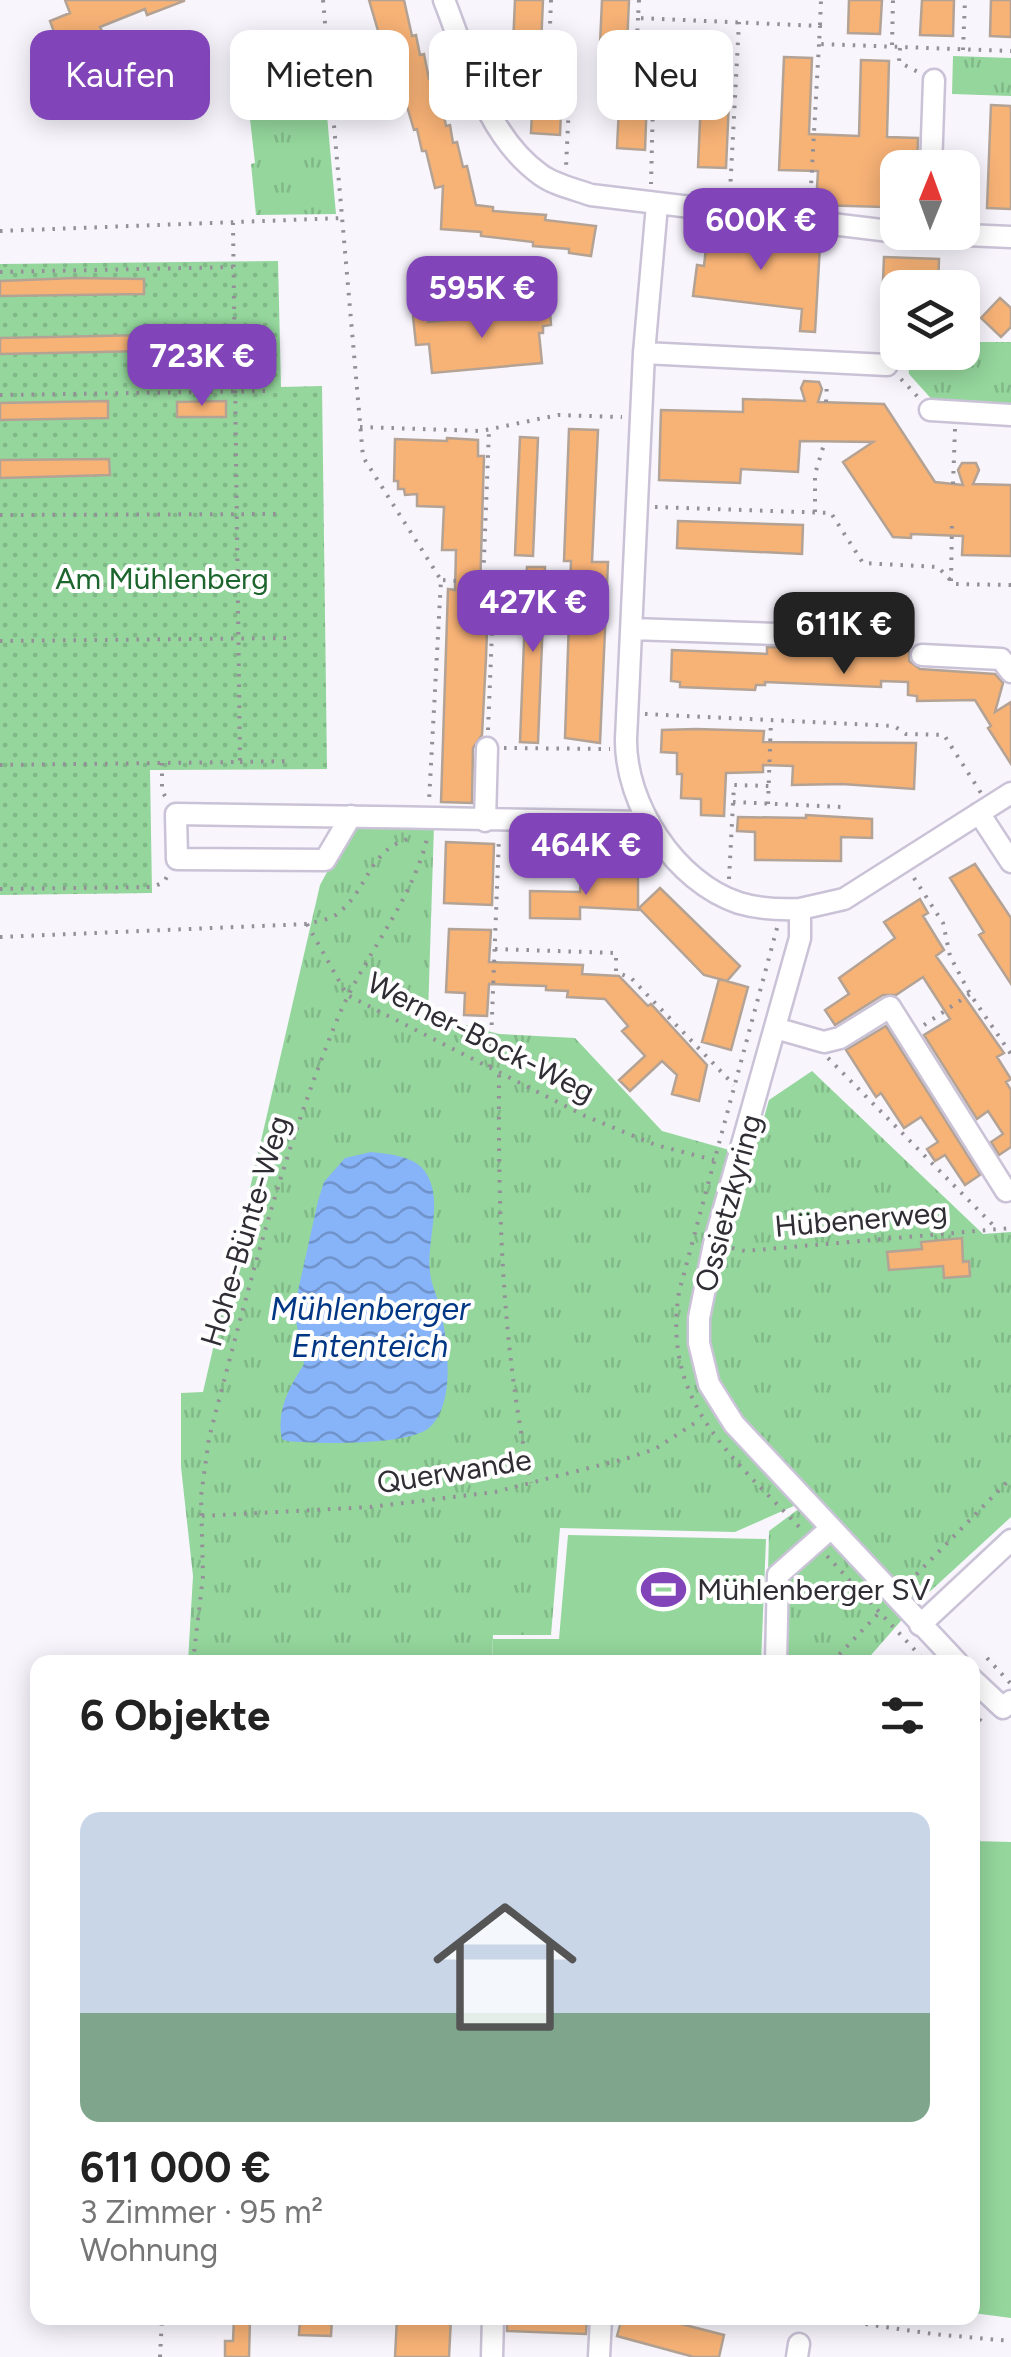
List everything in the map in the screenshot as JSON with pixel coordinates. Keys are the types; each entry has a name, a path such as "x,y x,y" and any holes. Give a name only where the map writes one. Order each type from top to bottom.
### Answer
{"street":[{"path":"444,0 487,109 503,138 543,177 591,195 880,230"},
{"path":"932,150 934,80"},
{"path":"657,205 644,353 626,750 632,786 649,822 686,869 721,894 736,902 791,909 844,899 1011,794"},
{"path":"980,236 1011,237"},
{"path":"644,353 880,364"},
{"path":"930,410 1011,415"},
{"path":"632,629 896,638"},
{"path":"922,655 1002,659 1011,672"},
{"path":"487,748 492,821"},
{"path":"984,810 1011,862"},
{"path":"351,816 325,860 177,859 176,814 351,816 428,828 492,821 649,822"},
{"name":"Ossietzkyring","path":"791,909 800,938 714,1244 698,1318 699,1344 710,1384 734,1424 830,1528 887,1605 920,1626 949,1655"},
{"path":"775,1028 824,1042 840,1038 890,1007 1006,1191"},
{"path":"776,1655 778,1576 830,1528"},
{"path":"920,1626 1011,1540"},
{"path":"980,1686 1003,1708 1011,1700"},
{"path":"492,2357 494,2325"},
{"path":"598,2357 600,2325"}],"path":[{"path":"323,0 362,457 440,580 494,584 487,748 626,750"},
{"path":"551,0 548,52 571,58 565,186"},
{"path":"639,0 636,57 654,60 650,192 657,205"},
{"path":"809,222 821,0"},
{"path":"892,47 893,0"},
{"path":"963,50 965,0"},
{"path":"638,18 820,26"},
{"path":"728,213 740,22"},
{"path":"819,44 1011,51"},
{"path":"900,48 899,62 934,80"},
{"path":"0,231 342,218"},
{"path":"233,223 240,762"},
{"path":"0,272 233,267"},
{"path":"893,370 930,410"},
{"path":"0,395 270,391"},
{"path":"953,484 955,412"},
{"path":"360,427 489,430 558,415 642,418"},
{"path":"483,583 489,430"},
{"path":"814,512 815,474 826,441"},
{"path":"637,505 832,513 863,563 938,567 954,584 1011,585"},
{"path":"0,515 281,514"},
{"path":"951,581 952,524"},
{"name":"Hohe-Bünte-Weg","path":"194,1655 203,1576 201,1516 209,1438 262,1244 309,1096 348,995 410,885 428,828 440,580"},
{"path":"0,642 288,638"},
{"path":"628,713 894,726 906,734 944,735 984,810"},
{"path":"768,804 770,720"},
{"path":"0,765 292,761"},
{"path":"162,762 162,790 176,814"},
{"path":"721,894 730,877 734,784 769,786"},
{"path":"733,802 843,807"},
{"path":"490,1068 495,949 492,821"},
{"path":"0,937 307,924 335,916 378,857 392,844 428,828"},
{"path":"0,889 152,886 164,882 177,859"},
{"path":"903,861 943,923 950,956 970,994 1011,1054"},
{"path":"713,1159 791,909"},
{"name":"Werner-Bock-Weg","path":"307,924 348,995 584,1116 656,1145 736,1165"},
{"path":"495,949 616,953 616,972 632,978 734,1084"},
{"path":"908,1036 970,994"},
{"path":"824,1042 828,1059 997,1228"},
{"path":"499,1074 498,1137 510,1351 514,1399 531,1484"},
{"name":"Hübenerweg","path":"714,1244 746,1251 1011,1228"},
{"name":"Querwande","path":"201,1516 370,1507 495,1492 654,1449 701,1418"},
{"path":"839,1655 1011,1478"},
{"path":"887,1605 921,1655"},
{"path":"987,1658 1011,1684"},
{"path":"160,2357 162,2325"},
{"path":"872,2325 1011,2341"}],"green space":[{"path":"953,56 1011,58 1011,96 952,94"},
{"path":"250,120 327,120 336,214 256,215 251,164 255,163"},
{"name":"Am Mühlenberg","path":"278,261 281,387 322,386 327,769 150,770 152,893 0,895 0,264"},
{"path":"980,342 1011,342 1011,406 936,404 909,370 980,370"},
{"path":"355,821 434,825 428,1015 499,1034 575,1038 662,1131 733,1151 696,1283 691,1316 692,1350 699,1382 714,1412 796,1505 735,1532 560,1528 551,1635 493,1635 492,1655 188,1655 193,1576 181,1467 181,1393 203,1392 320,885"},
{"path":"812,1071 983,1234 1011,1232 1011,1517 913,1607 871,1655 766,1655 769,1531 812,1499 732,1407 714,1367 707,1318 769,1100"},
{"name":"Mühlenberger SV","path":"568,1535 766,1539 761,1655 492,1655 493,1639 559,1639"},
{"path":"980,1841 1011,1842 1011,2318 980,2314"}],"water":[{"name":"Mühlenberger Ententeich","path":"371,1152 416,1163 431,1184 434,1208 430,1272 441,1310 447,1359 443,1404 430,1427 404,1438 340,1443 287,1441 282,1439 282,1409 304,1364 294,1309 318,1201 324,1182 345,1158"}],"building":[{"path":"65,0 184,0 147,15 145,9 100,27 102,30 53,30 50,21 70,13"},
{"path":"369,0 404,0 412,36 416,35 420,55 424,54 429,79 429,120 445,120 446,126 450,125 453,143 457,142 463,167 467,166 476,205 596,226 591,256 569,253 569,249 533,246 533,242 481,236 481,232 441,229 443,186 435,188 426,151 422,151 409,113 409,30 378,30"},
{"path":"515,0 543,0 542,30 514,30"},
{"path":"602,0 629,0 628,30 601,30"},
{"path":"849,0 882,0 880,34 848,33"},
{"path":"922,0 954,0 953,36 920,35"},
{"path":"991,0 1011,0 1011,37 990,36"},
{"path":"784,57 812,58 809,134 859,136 861,60 889,61 887,137 918,138 918,150 880,150 880,207 816,205 818,171 779,170"},
{"path":"991,105 1011,106 1011,209 987,208"},
{"path":"532,120 561,120 560,135 531,133"},
{"path":"618,120 646,120 645,150 617,148"},
{"path":"700,120 728,120 726,168 698,167"},
{"path":"708,229 820,245 815,332 800,331 802,309 693,296 697,265 704,266"},
{"path":"884,257 939,259 939,270 883,270"},
{"path":"144,279 144,294 0,296 0,281"},
{"path":"1000,298 1011,308 1011,327 1001,337 981,318"},
{"path":"550,311 551,325 543,326 543,333 539,333 542,363 432,373 429,344 416,345 413,316 428,314 428,322"},
{"path":"146,335 147,351 0,354 0,338"},
{"path":"804,381 819,382 822,389 818,402 884,404 935,482 963,485 958,470 962,463 976,463 979,470 973,484 1011,485 1011,556 962,555 963,536 893,537 843,462 873,442 800,441 798,472 741,469 740,483 659,480 661,410 743,412 743,399 805,401 801,388"},
{"path":"108,401 108,418 0,420 0,403"},
{"path":"226,401 226,417 177,417 177,402"},
{"path":"569,429 598,430 592,562 608,562 600,743 565,738 571,561 564,561"},
{"path":"520,437 538,438 533,556 515,555"},
{"path":"395,439 478,440 478,456 484,456 480,590 488,604 482,735 473,748 472,803 441,802 448,589 455,590 456,550 442,550 444,507 417,506 417,494 405,495 404,489 398,489 398,481 394,481"},
{"path":"109,459 110,475 0,478 0,460"},
{"path":"678,521 803,525 802,554 677,548"},
{"path":"527,567 545,567 538,743 520,742"},
{"path":"767,647 909,651 909,661 920,669 995,674 1003,683 995,712 1011,702 1011,764 975,700 917,701 917,696 908,695 908,682 881,681 881,687 765,682 756,685 755,690 680,687 680,682 671,681 672,650 767,654"},
{"path":"662,730 764,731 763,742 916,743 914,789 792,785 793,766 763,765 763,772 726,773 724,816 701,815 701,799 681,798 682,774 677,774 677,753 661,752"},
{"path":"806,815 872,819 872,838 841,837 841,861 755,860 755,832 737,831 738,817"},
{"path":"446,842 494,844 492,905 444,903"},
{"path":"975,864 1011,918 1011,984 979,935 984,932 950,878"},
{"path":"581,876 638,877 638,910 580,907 580,919 530,918 530,891 580,892"},
{"path":"660,888 740,966 727,981 704,975 639,908"},
{"path":"920,899 928,913 923,916 944,950 936,956 1004,1053 997,1057 1011,1079 1006,1082 1011,1090 1011,1147 999,1155 991,1142 1003,1134 988,1111 977,1119 924,1035 950,1019 923,977 896,995 883,995 835,1025 825,1010 849,994 839,978 895,938 884,922"},
{"path":"449,929 491,930 489,962 583,965 582,974 619,976 648,1006 651,1004 707,1065 699,1101 672,1094 677,1075 662,1061 630,1091 619,1080 645,1056 622,1031 628,1026 605,999 567,997 568,991 546,990 546,986 489,984 487,1016 464,1015 465,993 446,992"},
{"path":"719,979 748,987 731,1050 702,1042"},
{"path":"886,1026 980,1175 965,1185 945,1155 935,1161 927,1149 938,1142 921,1117 904,1128 881,1093 876,1097 846,1050"},
{"path":"962,1238 963,1262 969,1261 970,1276 944,1278 943,1266 889,1270 887,1252 922,1249 921,1242"},
{"path":"234,2325 250,2325 249,2357 225,2357 225,2341 233,2341"},
{"path":"300,2325 332,2325 331,2336 299,2335"},
{"path":"397,2325 451,2325 449,2357 395,2357"},
{"path":"507,2325 587,2325 586,2334 507,2331"},
{"path":"620,2325 685,2325 724,2335 719,2357 694,2357 617,2336"}],"place":[{"name":"Mühlenberger SV","path":"664,1589"}]}
